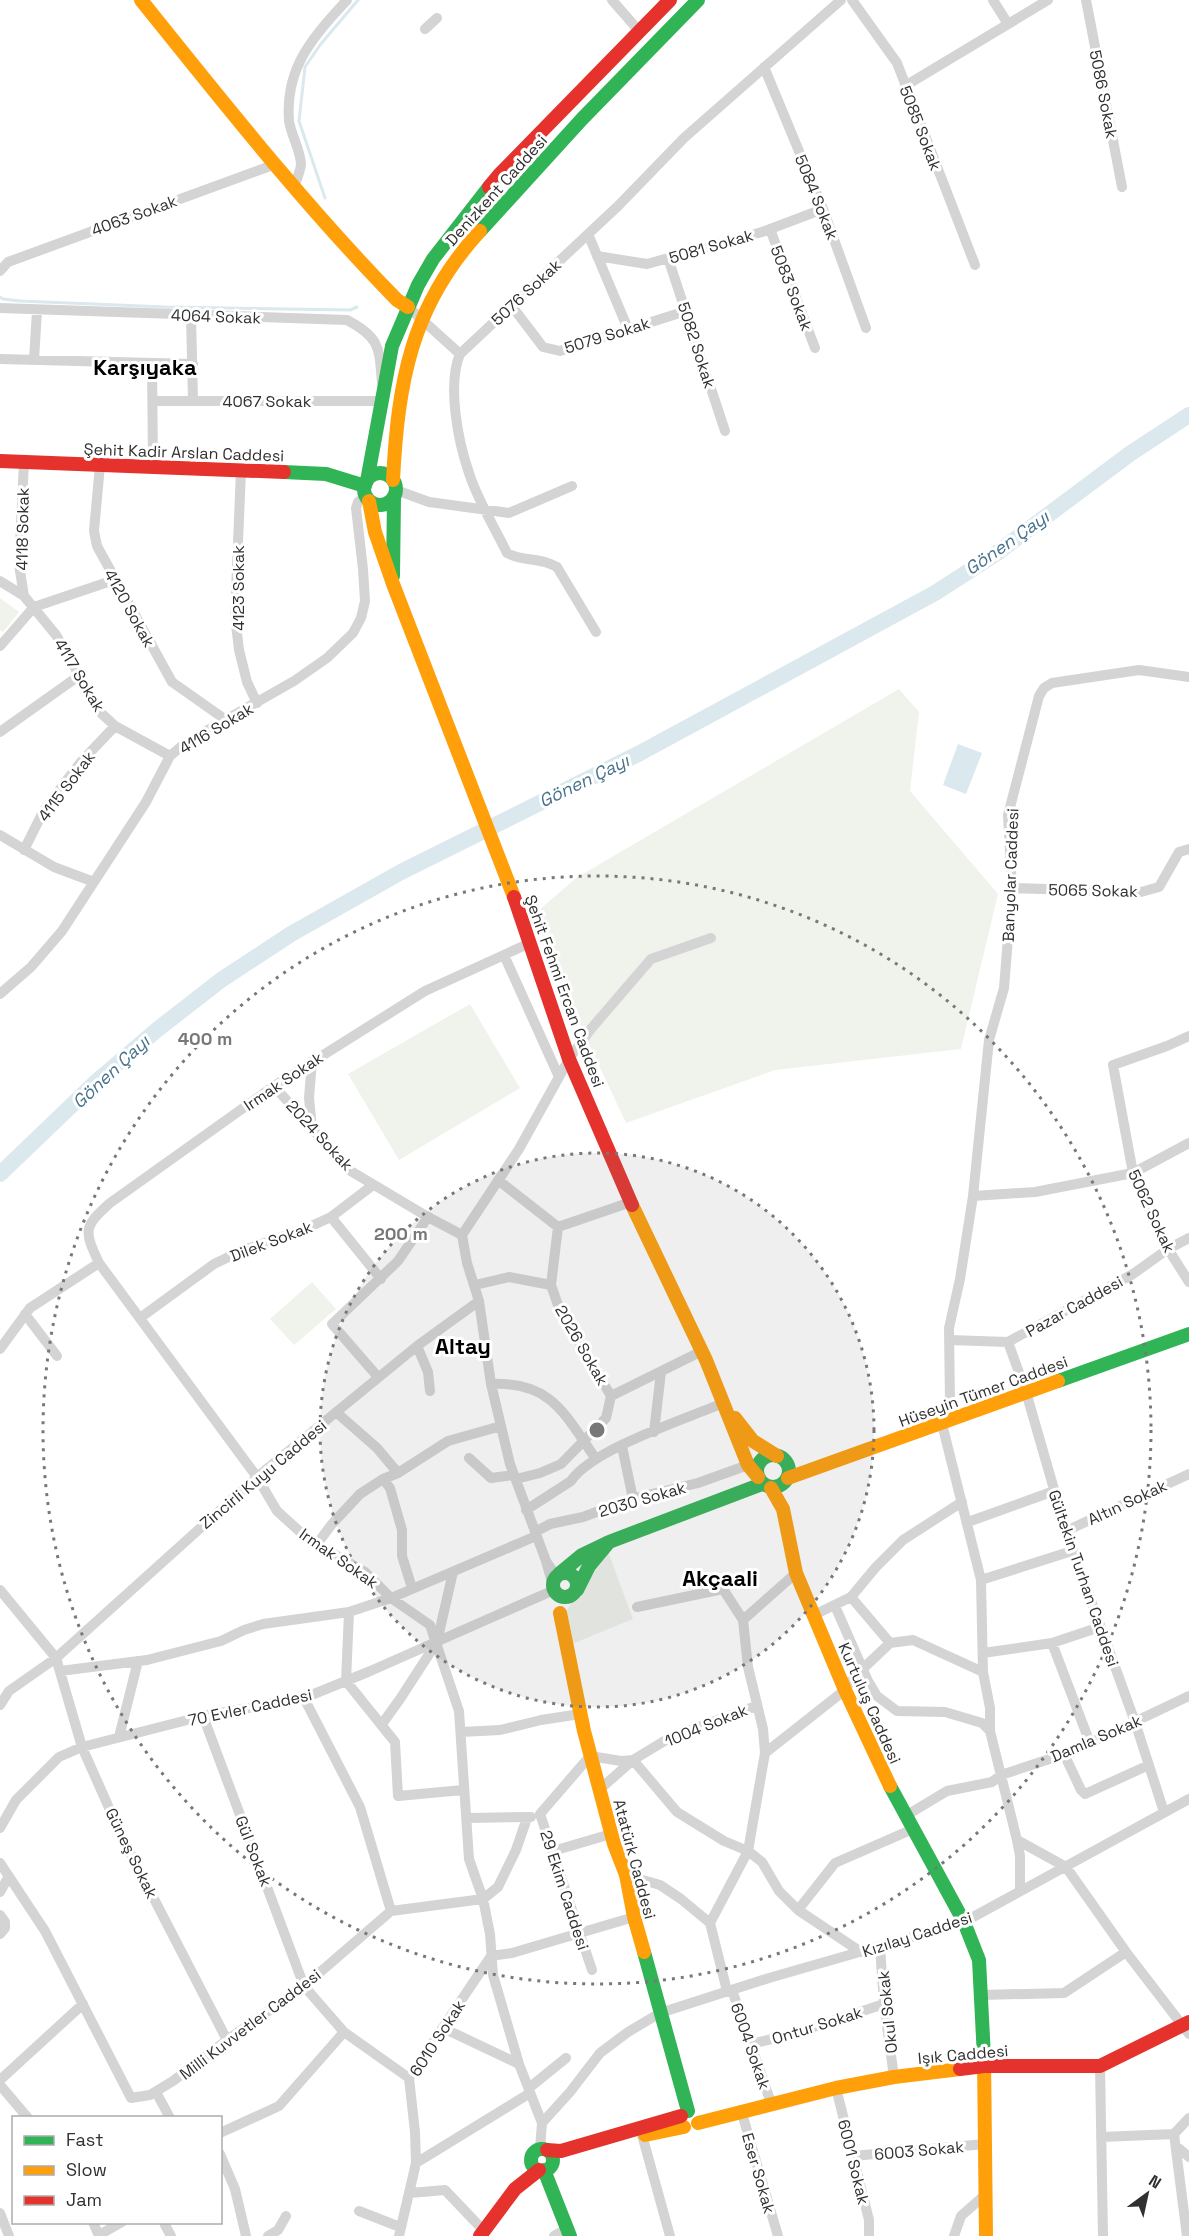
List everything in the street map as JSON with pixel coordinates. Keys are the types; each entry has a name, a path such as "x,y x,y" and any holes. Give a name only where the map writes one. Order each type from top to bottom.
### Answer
{"main road":[{"path":"141,0 273,165 341,243 397,300 408,308"},
{"name":"Denizkent Caddesi","path":"394,489 398,417 403,386 421,320 438,287 466,246 582,119 698,0"},
{"name":"Denizkent Caddesi","path":"367,491 392,346 433,259 499,175 668,1"},
{"name":"Şehit Kadir Arslan Caddesi","path":"0,461 326,474 367,491"},
{"path":"380,474 390,477 394,489 384,505 378,505 367,491 375,475 380,474"},
{"name":"Şehit Fehmi Ercan Caddesi","path":"393,584 394,489"},
{"name":"Şehit Fehmi Ercan Caddesi","path":"367,491 375,532 393,584 525,926 569,1059 631,1202 702,1351 748,1465 764,1483"},
{"name":"Hüseyin Tümer Caddesi","path":"788,1478 1189,1334"},
{"name":"Şehit Fehmi Ercan Caddesi","path":"723,1403 753,1440 782,1459 824,1466"},
{"path":"555,1584 567,1565 587,1551 764,1483 781,1486 788,1478 789,1467 782,1459 766,1456 762,1460 757,1469 764,1483"},
{"name":"Kurtuluş Caddesi","path":"764,1483 778,1498 783,1509 796,1573 845,1690 879,1765 964,1922 979,1960 984,2066 986,2236"},
{"path":"560,1613 589,1566 609,1542"},
{"path":"555,1584 565,1572 572,1575 577,1581 574,1593"},
{"path":"555,1584 563,1597 574,1593"},
{"name":"Atatürk Caddesi","path":"555,1584 590,1756 611,1834 626,1875 634,1917 689,2118"},
{"name":"Işık Caddesi","path":"542,2160 561,2151 689,2118 741,2110 894,2077 984,2066 1100,2066 1187,2027"},
{"name":"Işık Caddesi","path":"542,2160 563,2157 642,2135 689,2118"},
{"path":"482,2234 542,2160 568,2232"}],"street":[{"path":"294,188 301,165 289,121 294,75 302,54 347,0"},
{"path":"612,0 639,31"},
{"name":"5076 Sokak","path":"460,354 588,234 684,138 841,0"},
{"name":"5085 Sokak","path":"852,0 897,63 975,265"},
{"path":"993,0 1008,24"},
{"path":"905,86 1048,0"},
{"name":"5086 Sokak","path":"1086,0 1122,187"},
{"path":"425,29 437,18"},
{"name":"5084 Sokak","path":"764,67 823,209 867,328"},
{"name":"4063 Sokak","path":"0,271 8,262 273,165"},
{"name":"5081 Sokak","path":"597,256 647,264 770,229 823,209"},
{"name":"5083 Sokak","path":"770,229 815,348"},
{"path":"588,234 628,329"},
{"name":"5082 Sokak","path":"668,258 725,431"},
{"name":"5079 Sokak","path":"512,305 543,347 560,351 686,311"},
{"name":"4064 Sokak","path":"0,308 347,320 374,339 379,350 382,395"},
{"path":"408,308 460,354 453,378 457,416 469,474 507,553 522,559 548,561 557,567 596,632"},
{"path":"34,360 37,311"},
{"path":"191,316 193,401"},
{"path":"0,359 193,364"},
{"path":"152,363 153,467"},
{"name":"4067 Sokak","path":"153,401 382,395"},
{"name":"4118 Sokak","path":"24,462 19,565 24,596"},
{"name":"4120 Sokak","path":"100,465 94,531 97,546 172,682 226,720"},
{"name":"4123 Sokak","path":"241,470 235,616 239,650 247,682 257,703"},
{"path":"394,489 429,502 487,512 509,513 572,486"},
{"name":"4116 Sokak","path":"0,994 31,966 62,932 146,802 170,756 183,745 257,703 327,658 353,633 361,618 365,602 356,508 367,491"},
{"path":"0,646 34,607 114,580"},
{"name":"4117 Sokak","path":"0,581 24,596 56,635 101,713 115,726 170,756"},
{"name":"Banyolar Caddesi","path":"942,1424 950,1403 949,1328 960,1280 973,1196 988,1040 1004,988 1012,888 1008,815 1039,696 1044,688 1052,683 1139,670 1189,677"},
{"path":"0,732 80,675"},
{"name":"4115 Sokak","path":"24,850 44,810 80,763 115,726"},
{"path":"0,835 54,867 94,882"},
{"name":"5065 Sokak","path":"1012,888 1141,892 1159,887 1179,852 1189,849"},
{"path":"555,1584 526,1510 501,1426 491,1384 479,1301 467,1263 462,1235 519,1149 569,1059 590,1030 651,958 711,938"},
{"name":"Irmak Sokak","path":"437,1642 430,1625 391,1598 365,1572 308,1539 277,1511 257,1477 99,1263 87,1239 90,1225 98,1213 110,1203 274,1086 425,991 531,944"},
{"path":"504,955 559,1077"},
{"name":"5062 Sokak","path":"1189,1036 1113,1065 1133,1173 1168,1249 1189,1282"},
{"path":"312,1061 309,1098 312,1128"},
{"name":"2024 Sokak","path":"274,1086 349,1170 462,1235"},
{"path":"973,1196 1066,1188 1133,1173 1189,1143"},
{"path":"498,1180 558,1227 631,1202"},
{"name":"Dilek Sokak","path":"140,1318 214,1264 331,1216 373,1185"},
{"path":"331,1216 381,1279"},
{"path":"378,1377 332,1324 398,1262 428,1217"},
{"name":"2026 Sokak","path":"558,1227 550,1285 559,1308 611,1396"},
{"name":"Pazar Caddesi","path":"949,1340 1008,1342 1133,1274 1168,1249 1189,1238"},
{"path":"0,1349 30,1308 99,1263"},
{"path":"475,1285 509,1277 550,1285"},
{"name":"Zincirli Kuyu Caddesi","path":"0,1705 9,1691 56,1658 257,1477 417,1346 479,1301"},
{"path":"25,1314 57,1356"},
{"name":"Gültekin Turhan Caddesi","path":"1008,1342 1026,1392 1072,1551 1135,1722 1164,1812"},
{"path":"417,1346 428,1372 430,1391"},
{"path":"469,1458 491,1478 540,1473 561,1464 606,1418 611,1396 702,1351"},
{"path":"654,1432 661,1372"},
{"path":"491,1384 516,1383 546,1395 557,1405 596,1459"},
{"path":"526,1510 571,1481 575,1475 596,1459 621,1446 723,1403"},
{"path":"336,1412 377,1448 398,1473"},
{"path":"942,1424 981,1580 983,1672 990,1708 990,1731 1017,1840 1020,1856 1020,1891"},
{"path":"317,1544 360,1494 383,1479 398,1473 448,1440 501,1426"},
{"path":"621,1446 633,1499"},
{"name":"2030 Sokak","path":"60,1671 138,1661 221,1641 263,1624 348,1612 391,1598 453,1572 536,1534 550,1524 583,1517 633,1499 698,1483 748,1465"},
{"path":"383,1479 390,1488 402,1530 402,1556 412,1588"},
{"name":"Altın Sokak","path":"1066,1532 1187,1479"},
{"path":"968,1522 1054,1491"},
{"path":"814,1616 850,1597 903,1540 962,1502"},
{"path":"981,1580 1072,1551"},
{"path":"382,1724 437,1642 453,1572"},
{"path":"743,1620 796,1573"},
{"name":"70 Evler Caddesi","path":"0,1828 16,1800 59,1757 82,1747 203,1716 304,1698 437,1642 555,1584"},
{"path":"626,1875 660,1885 710,1923 748,1851 765,1753 748,1667 743,1620 723,1589 637,1607"},
{"path":"0,1590 56,1658"},
{"path":"850,1597 890,1643"},
{"path":"835,1606 862,1669 877,1696 897,1711 945,1712 982,1723 990,1731"},
{"path":"348,1612 346,1681 395,1742 398,1796 463,1790"},
{"path":"983,1653 1052,1643 1100,1628"},
{"path":"765,1753 845,1690 862,1669 890,1643 913,1640 983,1672"},
{"path":"437,1642 459,1711 469,1859 483,1899 490,1934 493,1976 519,2064 542,2123 542,2160"},
{"path":"1052,1643 1090,1743"},
{"name":"Güneş Sokak","path":"56,1658 82,1747 121,1835 227,2040"},
{"path":"119,1737 138,1661"},
{"name":"Damla Sokak","path":"907,1815 947,1791 992,1782 1001,1775 1064,1754 1189,1696"},
{"path":"304,1698 360,1807 390,1911 483,1899 498,1887 516,1850 527,1818"},
{"name":"1004 Sokak","path":"599,1790 633,1760 670,1737 756,1706"},
{"path":"461,1732 500,1730 580,1714"},
{"name":"Gül Sokak","path":"203,1716 304,1986"},
{"path":"1064,1754 1085,1794 1149,1765"},
{"path":"590,1756 621,1761 633,1760 676,1812 724,1841 748,1851 762,1862 779,1892 798,1910 861,1952"},
{"name":"29 Ekim Caddesi","path":"590,1756 540,1814 592,1970"},
{"name":"Kızılay Caddesi","path":"542,2123 600,2053 628,2032 660,2013 964,1922 1189,1799"},
{"path":"468,1818 527,1818 540,1814"},
{"path":"798,1910 835,1863 913,1829"},
{"path":"553,1851 611,1834"},
{"path":"1017,1840 1065,1867 1126,1952 1187,2027"},
{"name":"Milli Kuvvetler Caddesi","path":"0,1863 45,1932 131,2098 150,2095 173,2081 304,1986 390,1911"},
{"path":"0,1892 9,1876"},
{"path":"0,1915 5,1922 5,1928 0,1934"},
{"path":"491,1956 512,1953 634,1917"},
{"name":"6004 Sokak","path":"710,1923 729,1991 751,2044 771,2103"},
{"name":"Okul Sokak","path":"880,1947 884,2004 894,2077"},
{"path":"981,1995 1064,1993 1126,1952"},
{"name":"6010 Sokak","path":"400,2232 416,2163 409,2078 491,1956"},
{"path":"304,1986 344,2032 409,2078"},
{"path":"0,2080 83,2004"},
{"name":"Ontur Sokak","path":"751,2044 789,2035 884,2004"},
{"path":"443,2028 519,2064"},
{"path":"222,2132 279,2106 344,2032"},
{"path":"416,2163 530,2090 566,2058"},
{"path":"1100,2066 1103,2236"},
{"path":"0,2085 26,2116"},
{"name":"6001 Sokak","path":"836,2088 869,2220 869,2236"},
{"path":"156,2092 169,2116"},
{"name":"Eser Sokak","path":"741,2110 778,2236"},
{"path":"1101,2137 1174,2134 1189,2118"},
{"path":"1174,2134 1187,2236"},
{"path":"642,2135 670,2236"},
{"name":"6003 Sokak","path":"853,2156 985,2144"},
{"path":"1176,2146 1189,2157"},
{"path":"222,2159 235,2188 246,2236"},
{"path":"410,2193 445,2190 482,2234"},
{"path":"954,2236 961,2216 986,2194"},
{"path":"358,2211 400,2232"},
{"path":"0,2213 9,2236"},
{"path":"268,2236 278,2230 286,2216"},
{"path":"99,2236 120,2224"},
{"path":"165,2225 171,2236"},
{"path":"554,2236 568,2232"}],"shaded area":[{"path":"0,598 19,612 3,632 0,630"},
{"path":"899,689 919,712 910,791 998,894 961,1049 775,1070 626,1123 530,918 576,878"},
{"path":"958,744 982,753 966,794 943,785"},
{"path":"470,1004 520,1088 399,1160 348,1074"},
{"path":"312,1282 336,1309 294,1345 270,1319"},
{"path":"607,1549 633,1619 572,1644 565,1613"}],"waterway":[{"path":"325,198 299,121 305,67 320,45 358,0"},
{"path":"0,297 20,301 166,307 350,310 357,307"},
{"name":"Gönen Çayı","path":"0,1174 97,1081 158,1029 221,980 291,934 401,872 640,753 935,593 997,553 1131,453 1189,415"}],"traffic: fast":[{"path":"480,231 582,119 698,0"},
{"path":"367,481 392,346 418,285 433,259 489,187"},
{"path":"284,472 326,474 365,486"},
{"path":"380,473 391,478 396,489 391,500 380,505 369,500 364,489 369,478 380,473"},
{"path":"393,576 394,497"},
{"path":"1058,1381 1189,1334"},
{"path":"773,1455 784,1460 789,1471 784,1482 773,1487 762,1482 757,1471 762,1460 773,1455"},
{"path":"609,1542 762,1484"},
{"path":"559,1574 582,1555 609,1542 589,1566 577,1590"},
{"path":"565,1573 574,1576 577,1585 574,1594 565,1597 556,1594 553,1585 556,1576 565,1573"},
{"path":"890,1786 964,1922 979,1960 984,2057"},
{"path":"644,1952 688,2111"},
{"path":"542,2149 552,2156 553,2160 546,2170 542,2171 532,2164 531,2160 538,2150 542,2149"},
{"path":"544,2170 570,2236"}],"traffic: slow":[{"path":"141,0 329,228 397,300 408,307"},
{"path":"393,480 399,410 412,347 423,317 438,288 457,259 480,231"},
{"path":"369,501 375,532 393,584 514,897"},
{"path":"632,1205 706,1360 748,1465 758,1477"},
{"path":"788,1478 1058,1381"},
{"path":"735,1418 753,1441 777,1456"},
{"path":"771,1488 783,1509 796,1573 845,1690 890,1786"},
{"path":"560,1613 584,1731 614,1844 626,1875 644,1952"},
{"path":"984,2057 986,2236"},
{"path":"698,2123 836,2088 894,2077 960,2069"},
{"path":"645,2135 684,2127"}],"traffic: jam":[{"path":"489,187 670,0"},
{"path":"0,461 284,472"},
{"path":"514,897 569,1059 632,1205"},
{"path":"960,2069 984,2066 1100,2066 1189,2022"},
{"path":"547,2150 561,2151 681,2116"},
{"path":"480,2236 515,2189 539,2170"}],"district":[{"name":"Karşıyaka","path":"145,367"},
{"name":"Altay","path":"463,1346"},
{"name":"Akçaali","path":"720,1578"}]}
